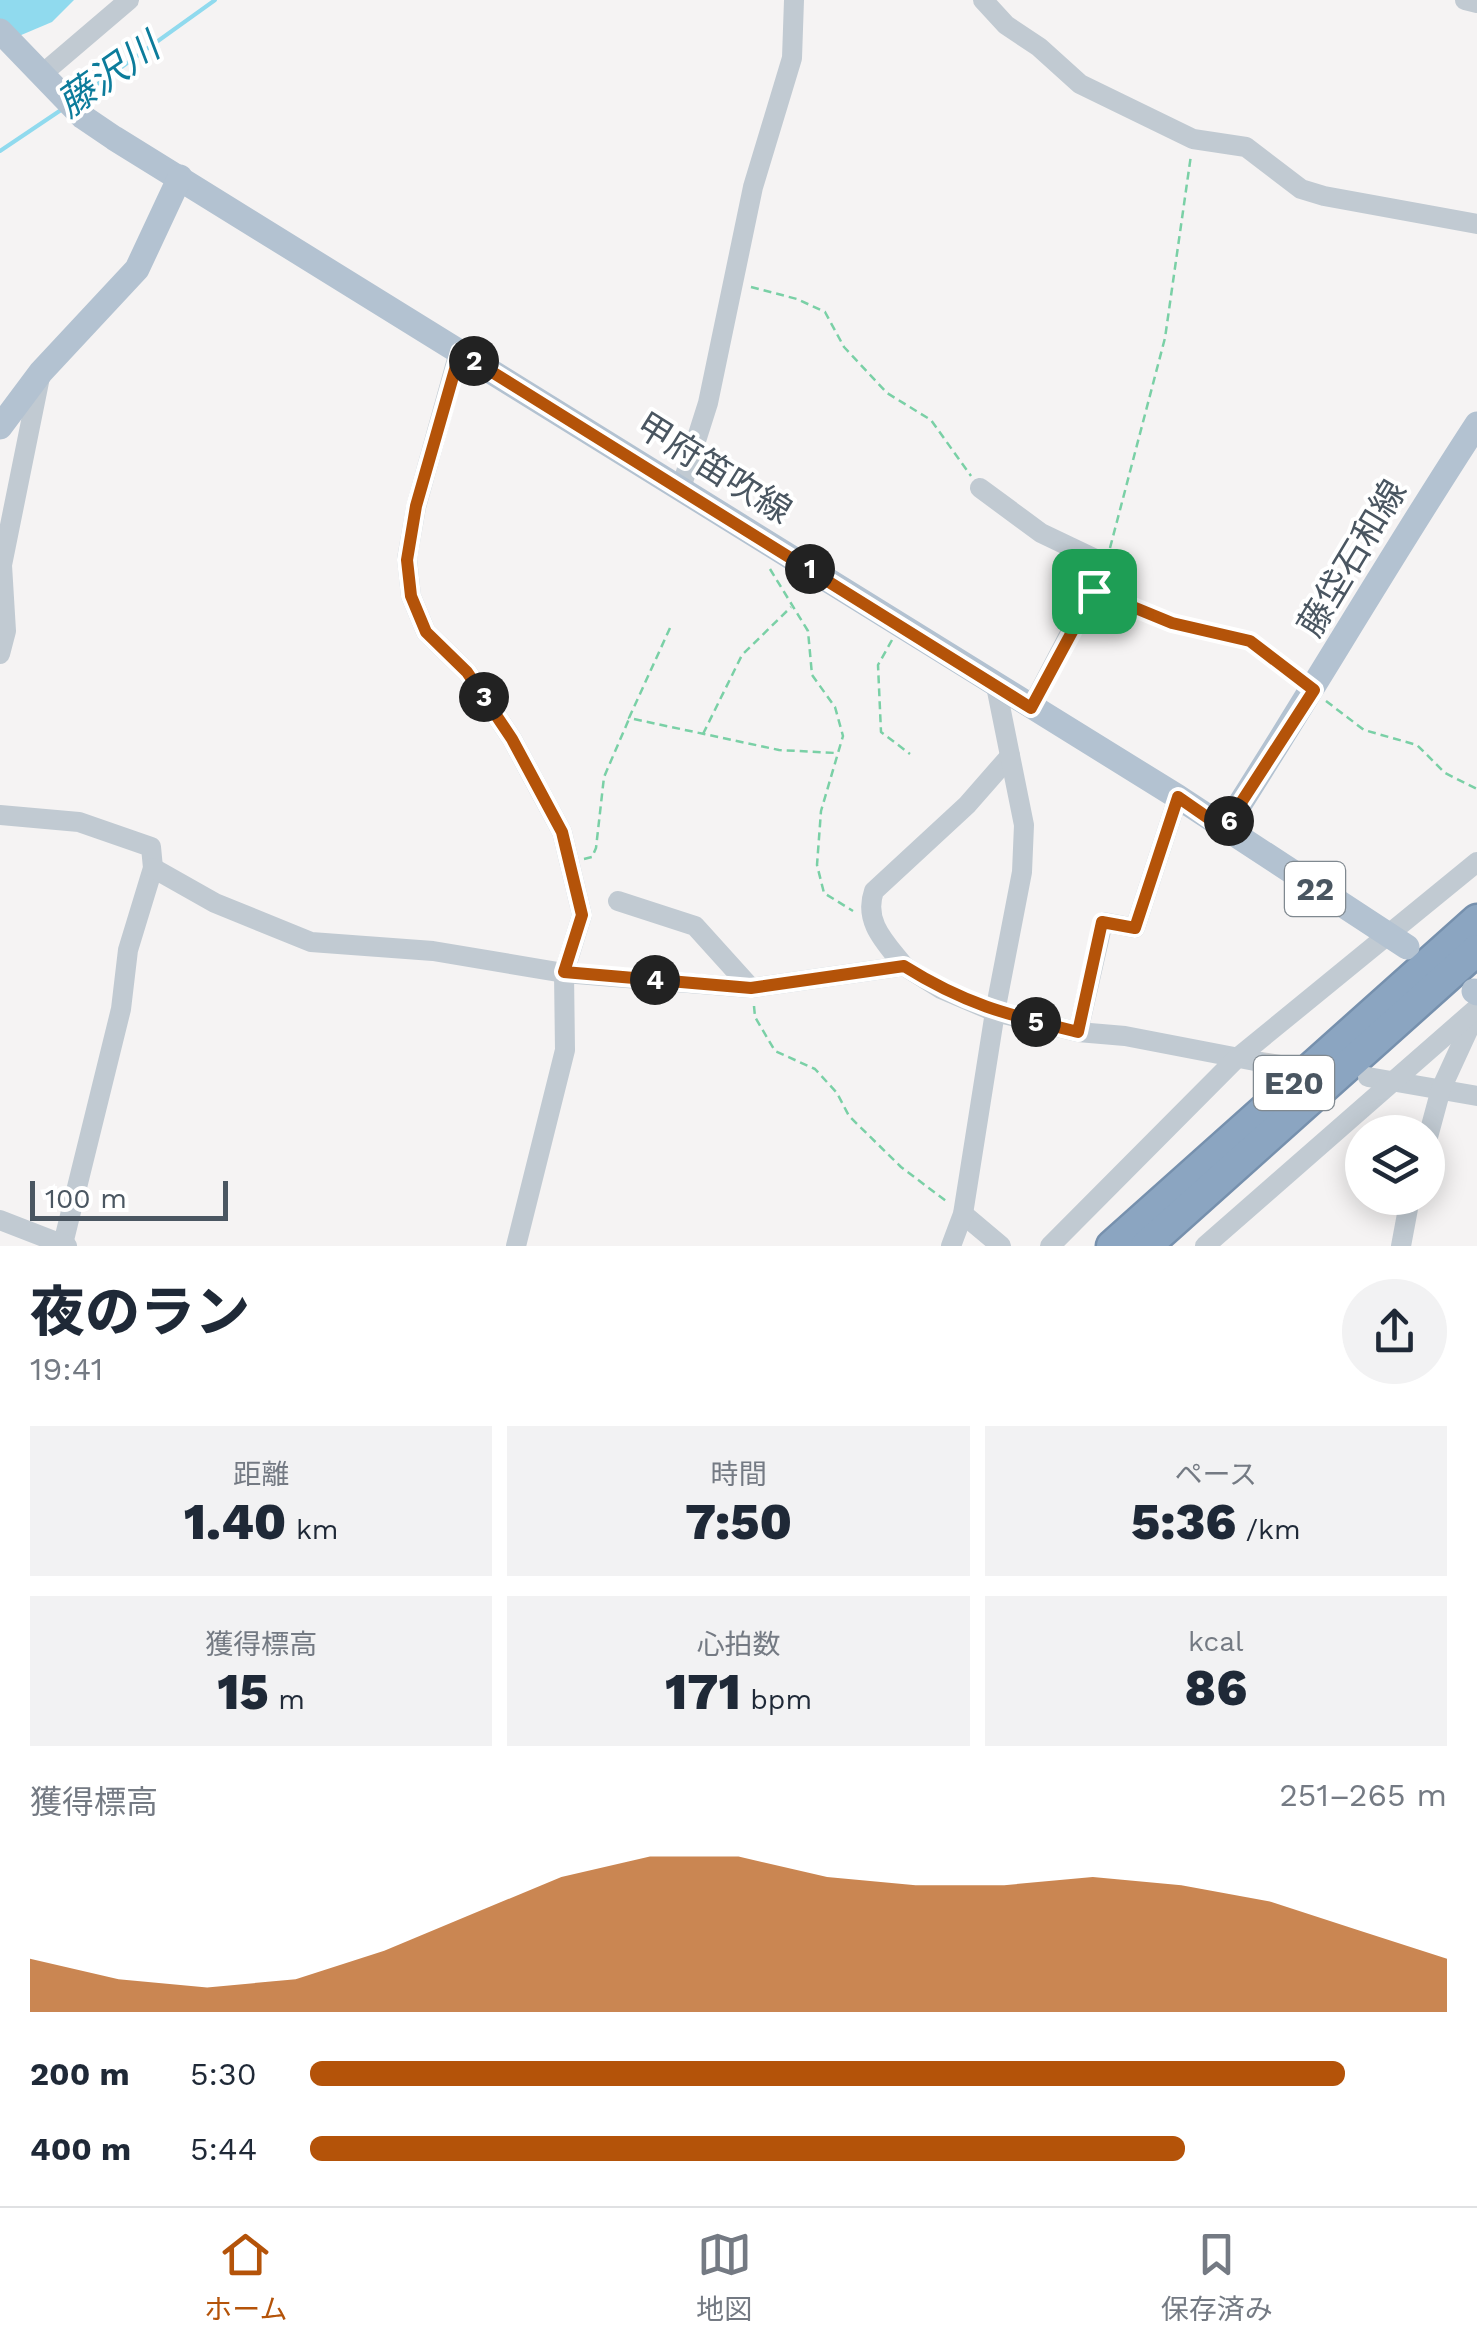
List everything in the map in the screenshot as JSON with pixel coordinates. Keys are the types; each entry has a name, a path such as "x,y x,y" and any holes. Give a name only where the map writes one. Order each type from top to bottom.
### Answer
{"highway":[{"path":"1388,999 1477,908"},
{"name":"E20","path":"1112,1246 1477,920"},
{"name":"E20","path":"1146,1246 1477,950"}],"main road":[{"name":"22","path":"0,32 43,77"},
{"name":"甲府笛吹線","path":"43,77 84,117 1178,797 1397,942"},
{"path":"0,427 41,372 136,269 180,178"},
{"name":"藤垈石和線","path":"1224,829 1477,424"}],"street":[{"path":"43,77 129,0"},
{"path":"681,488 708,403 754,187 792,58 794,0"},
{"path":"984,0 1006,24 1080,84 1193,140 1246,147 1301,189 1324,196 1477,224"},
{"path":"1466,0 1477,2"},
{"path":"460,352 416,506 407,560 411,596 426,632 467,672 512,739 562,832 582,915 564,972 565,1050 516,1246"},
{"path":"0,654 6,630 2,564 41,372"},
{"path":"980,488 1042,533 1106,564 1031,708"},
{"path":"952,1246 963,1214 1023,856 1024,825 996,686"},
{"path":"1010,756 967,806 874,891 868,906 874,926 904,966 940,989 995,1012 1078,1032 1125,1036 1260,1062"},
{"path":"1078,1032 1102,922 1135,928 1178,797"},
{"path":"0,815 79,822 151,847 153,868 128,950 121,1009 65,1245 0,1220"},
{"path":"1050,1246 1236,1059 1397,942 1477,862"},
{"path":"153,868 215,903 311,942 433,951 564,972 751,988 904,966"},
{"path":"618,902 694,926 751,988"},
{"path":"1205,1246 1394,1080 1476,1001"},
{"path":"1434,1115 1476,1001"},
{"path":"1368,1077 1477,1096"},
{"path":"963,1214 1001,1246"},
{"path":"1401,1246 1405,1215"}],"path":[{"path":"1106,564 1165,338 1193,140"},
{"path":"735,284 797,299 825,312 844,347 886,392 931,420 980,488"},
{"path":"761,538 770,570 808,631 812,676 835,707 843,736 821,811 817,865 824,893 874,926"},
{"path":"1094,591 1172,623 1250,641 1364,730 1417,745 1446,773 1477,790"},
{"path":"702,735 742,655 792,606"},
{"path":"900,626 878,665 881,732 910,754"},
{"path":"570,864 592,857 596,848 604,776 670,628"},
{"path":"629,718 779,750 838,753"},
{"path":"751,988 756,1017 775,1051 816,1069 837,1093 849,1116 901,1167 963,1214"}],"water":[{"path":"0,0 74,0 52,22 0,44"}],"waterway":[{"name":"藤沢川","path":"77,99 215,0"},
{"name":"藤沢川","path":"0,151 61,110"}],"tunnel":[{"path":"1260,1062 1317,1070"}],"route":[{"path":"460,352 1031,708 1094,591 1172,623 1250,641 1314,690 1224,829 1178,797 1135,928 1102,922 1078,1032 995,1012 940,989 904,966 751,988 564,972 582,915 562,832 512,739 467,672 426,632 411,596 407,560 416,506 460,352"}]}
